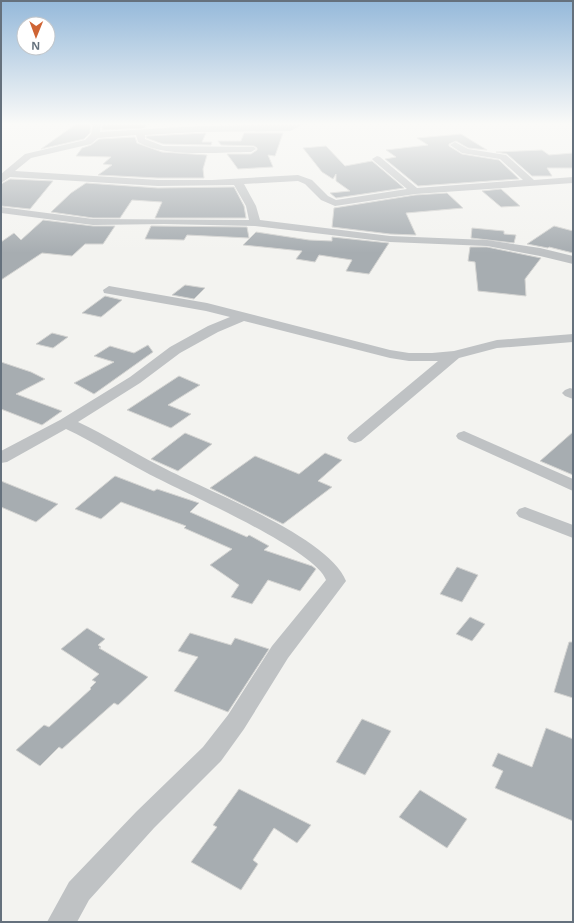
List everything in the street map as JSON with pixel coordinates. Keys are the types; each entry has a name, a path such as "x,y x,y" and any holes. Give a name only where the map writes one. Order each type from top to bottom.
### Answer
{"street":[{"path":"4,177 15,167"},
{"path":"387,167 415,191"},
{"path":"514,167 531,182"},
{"path":"4,177 74,177 138,183 238,182 303,179 327,201 335,203 415,191 573,180"},
{"path":"238,182 249,201 255,223"},
{"path":"1,210 93,222 179,221 255,223 383,238 487,243 540,252 573,260"},
{"path":"109,290 207,307 390,354 409,357 454,355 497,344 573,338"},
{"path":"1,458 66,423 135,380 175,350 213,329 243,316"},
{"path":"355,438 454,355"},
{"path":"61,922 79,891 145,820 212,754 236,722 280,652 336,581 333,573 325,564 307,550 256,520 147,466 97,437 66,423"},
{"path":"464,436 573,486"},
{"path":"525,513 573,532"}],"building":[{"path":"109,167 204,167 204,178 158,178 98,175"},
{"path":"237,167 272,167 238,169"},
{"path":"318,167 379,167 404,188 336,198 330,193 350,191 336,181 336,174 333,179 322,172"},
{"path":"395,167 506,167 519,179 418,186"},
{"path":"522,167 573,167 547,168 552,176 532,176"},
{"path":"10,179 53,181 30,209 1,206 1,184"},
{"path":"86,183 158,188 234,187 244,206 246,218 155,218 162,202 132,200 120,218 93,218 51,212 71,193"},
{"path":"501,189 520,206 501,207 482,191"},
{"path":"447,193 463,208 406,213 416,235 390,234 332,227 334,208 415,195"},
{"path":"43,220 93,226 115,226 103,244 85,244 72,256 42,253 1,280 1,242 14,233 21,240"},
{"path":"151,226 247,227 249,238 187,235 184,240 145,239"},
{"path":"554,226 573,231 573,253 549,247 527,244"},
{"path":"472,228 504,231 504,234 516,235 514,243 471,238"},
{"path":"256,232 309,240 332,241 332,237 389,243 369,274 346,271 352,260 319,255 315,262 296,259 302,251 243,245"},
{"path":"470,247 487,247 541,258 525,279 526,296 478,291 475,262 468,261"},
{"path":"185,285 205,288 194,299 172,295"},
{"path":"105,296 122,300 101,317 82,313"},
{"path":"52,333 68,337 53,348 36,344"},
{"path":"148,345 153,352 94,394 74,383 114,362 94,356 110,346 134,353"},
{"path":"1,362 31,372 45,379 16,394 62,411 42,425 1,409"},
{"path":"179,376 200,385 168,405 191,414 171,428 127,410"},
{"path":"573,432 573,475 540,461"},
{"path":"185,433 212,444 178,471 151,459"},
{"path":"325,453 342,460 318,481 332,487 283,524 210,488 255,456 299,474"},
{"path":"115,476 154,491 157,489 199,503 190,512 247,537 249,535 269,546 264,550 312,566 316,569 300,591 268,580 252,604 231,597 239,585 210,565 232,549 184,528 186,526 121,502 101,519 75,509"},
{"path":"1,481 58,504 36,522 1,507"},
{"path":"457,567 478,575 462,602 440,594"},
{"path":"470,617 485,624 472,641 456,634"},
{"path":"87,628 105,639 98,645 101,647 99,648 148,677 118,705 114,703 62,749 59,747 40,766 16,750 44,725 49,727 91,689 90,688 96,682 92,680 99,674 61,649"},
{"path":"190,633 231,645 235,638 269,649 228,712 174,691 198,657 178,651"},
{"path":"569,642 573,642 573,698 554,692"},
{"path":"362,719 391,731 365,775 336,762"},
{"path":"546,728 573,739 573,821 495,788 503,771 492,766 498,753 532,767"},
{"path":"239,789 311,825 297,843 274,828 253,860 258,864 241,890 191,862 217,827 213,825"},
{"path":"420,790 467,819 447,848 399,817"}]}
